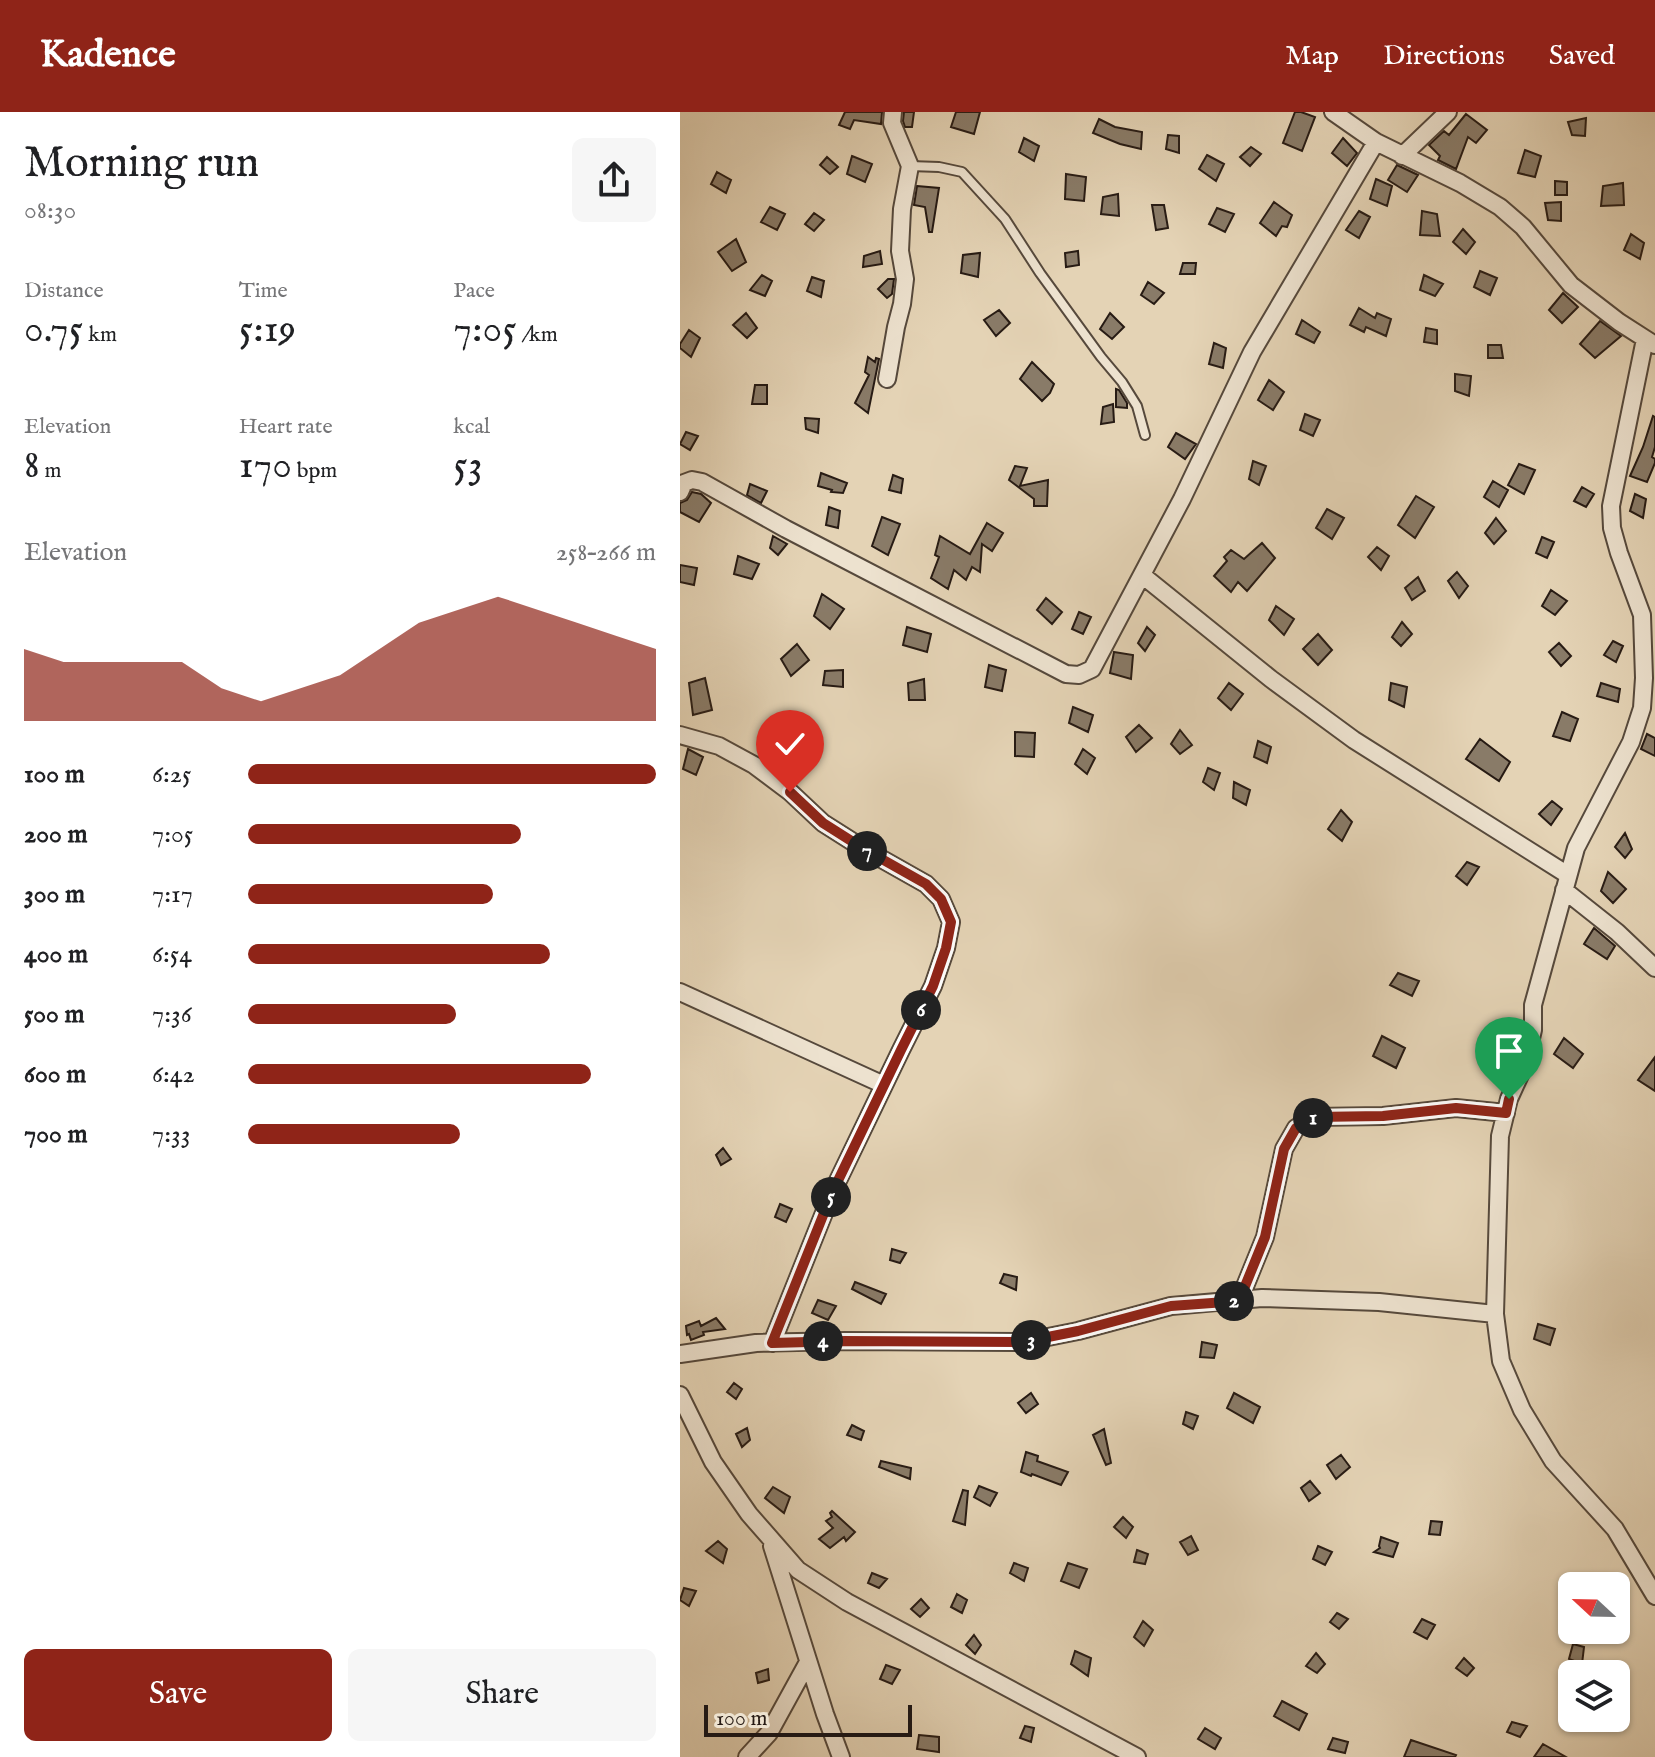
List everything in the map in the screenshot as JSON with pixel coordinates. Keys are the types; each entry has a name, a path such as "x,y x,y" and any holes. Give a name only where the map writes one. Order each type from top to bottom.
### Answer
{"street":[{"path":"887,379 905,279 900,251 902,209 910,166 892,123 893,112"},
{"path":"1333,112 1376,142 1460,183 1500,207 1523,227 1571,285 1651,345 1611,506 1612,528 1619,553 1642,615 1642,708 1631,742 1576,848 1533,1005 1533,1030 1525,1064 1509,1099 1500,1136 1495,1314 1501,1361 1522,1410 1553,1461 1615,1529 1655,1596"},
{"path":"1402,156 1448,112"},
{"path":"680,492 684,483 692,480 702,482 1066,674 1079,675 1092,669 1182,499 1252,352 1376,142"},
{"path":"1142,575 1271,679 1354,740 1566,883 1655,968"},
{"path":"680,735 719,746 754,765 790,792 823,823 926,884 941,899 951,922 933,986 832,1193 772,1343"},
{"path":"680,992 884,1085"},
{"path":"1239,1301 1265,1237 1284,1149 1296,1128 1314,1117 1383,1116 1456,1108 1506,1113"},
{"path":"680,1354 756,1343 1023,1342 1171,1306 1262,1298 1379,1302 1495,1314"},
{"path":"680,1395 713,1462 749,1514 798,1570 847,1602 1137,1757"},
{"path":"770,1539 841,1757"},
{"path":"747,1757 769,1733 808,1662"}],"lane":[{"path":"910,166 962,172 1005,219 1075,321 1122,382 1137,406 1145,435"}],"building":[{"path":"845,112 882,112 881,124 854,120 850,129 839,125"},
{"path":"904,112 914,112 912,127 905,127"},
{"path":"956,112 980,112 974,134 951,127"},
{"path":"1295,112 1315,117 1302,151 1283,143"},
{"path":"1466,114 1487,130 1476,143 1468,137 1456,169 1438,160 1440,156 1429,145 1444,131 1449,135"},
{"path":"1586,118 1585,136 1572,135 1568,122"},
{"path":"1099,119 1115,127 1142,132 1141,149 1093,133"},
{"path":"1168,135 1179,136 1179,153 1166,149"},
{"path":"1024,138 1039,146 1034,161 1019,152"},
{"path":"1343,138 1357,153 1347,166 1332,153"},
{"path":"1251,147 1261,154 1250,166 1240,157"},
{"path":"1525,150 1541,156 1535,177 1518,173"},
{"path":"1207,155 1224,164 1216,181 1199,169"},
{"path":"852,156 872,164 865,182 847,174"},
{"path":"827,157 838,167 830,174 820,165"},
{"path":"1397,165 1418,175 1407,192 1388,180"},
{"path":"717,172 731,180 726,193 711,184"},
{"path":"1066,174 1086,177 1084,201 1065,199"},
{"path":"1376,179 1392,186 1387,206 1370,199"},
{"path":"1555,181 1567,182 1567,195 1555,195"},
{"path":"1623,183 1624,205 1601,206 1603,186"},
{"path":"917,186 939,188 932,232 929,232 925,207 914,205"},
{"path":"1118,194 1119,216 1101,214 1103,197"},
{"path":"1274,202 1292,215 1287,227 1282,226 1276,236 1260,223"},
{"path":"1561,202 1561,221 1548,220 1545,203"},
{"path":"1152,205 1164,205 1168,228 1156,230"},
{"path":"770,207 785,214 777,230 761,222"},
{"path":"1217,208 1234,214 1225,232 1209,224"},
{"path":"1359,211 1370,217 1359,238 1346,230"},
{"path":"1422,211 1437,214 1440,236 1420,235"},
{"path":"814,213 824,220 814,231 805,224"},
{"path":"1463,229 1475,242 1466,254 1453,242"},
{"path":"1631,234 1644,243 1640,259 1624,250"},
{"path":"736,239 746,262 732,271 718,252"},
{"path":"880,251 882,264 863,267 864,256"},
{"path":"1078,251 1079,265 1066,267 1065,253"},
{"path":"980,253 978,277 961,273 963,255"},
{"path":"1183,263 1196,263 1195,274 1180,274"},
{"path":"1480,271 1497,278 1490,295 1474,287"},
{"path":"762,275 772,281 765,296 750,290"},
{"path":"1424,275 1443,284 1435,296 1420,290"},
{"path":"812,277 824,281 821,297 807,291"},
{"path":"888,279 894,279 892,294 887,298 878,289"},
{"path":"1148,282 1164,293 1154,304 1141,295"},
{"path":"1563,293 1578,307 1562,323 1549,310"},
{"path":"1359,308 1375,318 1377,313 1391,319 1386,336 1366,327 1364,332 1350,325"},
{"path":"999,310 1010,323 996,336 984,320"},
{"path":"746,313 757,328 747,338 733,325"},
{"path":"1110,313 1124,327 1112,339 1100,329"},
{"path":"1302,320 1320,332 1314,343 1296,334"},
{"path":"1600,321 1621,336 1595,358 1580,344"},
{"path":"1426,328 1437,330 1437,344 1424,342"},
{"path":"689,330 700,338 691,357 680,348"},
{"path":"1214,343 1226,348 1223,368 1209,364"},
{"path":"1488,345 1501,345 1503,358 1488,358"},
{"path":"868,357 875,362 876,358 879,359 868,413 855,403 869,375 865,372"},
{"path":"1032,362 1054,384 1042,401 1020,379"},
{"path":"1455,374 1471,376 1469,396 1455,391"},
{"path":"1269,380 1284,392 1273,410 1258,400"},
{"path":"755,385 767,385 767,404 752,404"},
{"path":"1116,389 1127,403 1127,408 1116,407"},
{"path":"1113,404 1114,422 1101,424 1103,407"},
{"path":"1305,414 1320,420 1313,436 1300,430"},
{"path":"1653,416 1655,447 1652,457 1655,463 1647,482 1630,476"},
{"path":"805,418 819,419 818,433 806,429"},
{"path":"686,432 698,436 690,450 680,444"},
{"path":"1176,433 1196,444 1185,459 1168,447"},
{"path":"1253,461 1266,466 1259,485 1249,479"},
{"path":"1519,464 1535,470 1524,494 1508,485"},
{"path":"1015,466 1027,468 1020,486 1048,480 1047,506 1034,506 1034,499 1009,480"},
{"path":"821,473 847,483 843,493 818,486"},
{"path":"893,475 903,479 901,493 889,490"},
{"path":"1493,481 1508,490 1499,507 1484,497"},
{"path":"750,484 767,491 761,503 747,495"},
{"path":"1582,487 1594,494 1586,507 1574,501"},
{"path":"692,492 701,494 711,503 699,522 680,512 680,503 687,500"},
{"path":"1635,494 1646,499 1643,518 1630,511"},
{"path":"1416,496 1434,507 1415,538 1398,525"},
{"path":"829,507 840,511 838,528 826,525"},
{"path":"1327,509 1344,518 1332,539 1316,528"},
{"path":"882,517 900,524 888,555 872,546"},
{"path":"1496,518 1506,531 1494,544 1485,533"},
{"path":"987,523 1003,533 992,551 982,544 980,572 972,567 966,580 954,570 948,589 931,578 939,557 935,555 940,536 970,554"},
{"path":"773,536 787,544 778,555 770,548"},
{"path":"1542,537 1554,542 1547,558 1536,553"},
{"path":"1262,543 1275,558 1247,591 1238,582 1231,592 1214,576 1227,561 1224,557 1231,550 1244,559"},
{"path":"1377,547 1389,556 1381,570 1368,557"},
{"path":"738,556 759,564 752,579 734,574"},
{"path":"680,565 697,568 694,585 680,582"},
{"path":"1457,572 1468,586 1459,598 1448,581"},
{"path":"1418,577 1425,591 1412,600 1405,588"},
{"path":"1551,590 1567,601 1555,615 1542,606"},
{"path":"822,594 844,609 830,629 814,616"},
{"path":"1046,598 1062,612 1052,624 1037,610"},
{"path":"1276,606 1294,619 1284,635 1269,620"},
{"path":"1079,612 1091,617 1083,634 1072,629"},
{"path":"1402,622 1412,634 1401,646 1392,637"},
{"path":"907,627 931,634 927,652 903,645"},
{"path":"1147,627 1155,635 1145,651 1138,643"},
{"path":"1318,634 1332,650 1318,665 1303,649"},
{"path":"1613,641 1623,646 1616,662 1604,655"},
{"path":"1559,643 1571,656 1561,666 1549,652"},
{"path":"797,644 809,660 791,676 781,659"},
{"path":"1114,652 1133,655 1131,679 1110,673"},
{"path":"989,665 1006,670 1002,691 985,687"},
{"path":"843,670 843,687 823,685 825,671"},
{"path":"705,678 712,710 693,715 689,683"},
{"path":"924,679 925,700 909,700 908,683"},
{"path":"1229,683 1243,694 1231,710 1218,698"},
{"path":"1391,683 1407,687 1404,707 1389,700"},
{"path":"1601,683 1620,689 1618,702 1597,696"},
{"path":"1073,707 1093,715 1088,732 1069,723"},
{"path":"1562,712 1578,719 1570,741 1553,736"},
{"path":"1139,725 1152,738 1136,752 1126,737"},
{"path":"1180,730 1192,745 1180,754 1171,744"},
{"path":"1015,732 1035,733 1034,757 1015,756"},
{"path":"1647,734 1655,738 1655,756 1641,749"},
{"path":"1480,739 1510,762 1499,781 1466,759"},
{"path":"1258,741 1271,747 1267,763 1254,757"},
{"path":"688,749 703,757 696,775 683,769"},
{"path":"1083,749 1095,758 1087,774 1075,764"},
{"path":"1208,768 1220,773 1214,790 1203,782"},
{"path":"1234,782 1250,790 1246,805 1233,798"},
{"path":"1552,801 1562,809 1551,825 1539,814"},
{"path":"1341,810 1352,822 1342,841 1328,829"},
{"path":"1625,833 1632,849 1625,858 1615,847"},
{"path":"1467,862 1479,867 1467,885 1456,876"},
{"path":"1608,872 1626,889 1613,903 1601,891"},
{"path":"1594,928 1615,946 1607,959 1584,944"},
{"path":"1398,973 1419,981 1412,996 1390,985"},
{"path":"1382,1036 1405,1048 1396,1068 1373,1056"},
{"path":"1564,1038 1583,1054 1573,1068 1554,1054"},
{"path":"1511,1039 1518,1046 1509,1064 1497,1052"},
{"path":"1655,1057 1655,1091 1638,1080"},
{"path":"723,1148 731,1159 721,1165 716,1155"},
{"path":"780,1204 792,1209 786,1222 775,1217"},
{"path":"892,1249 906,1253 900,1263 890,1260"},
{"path":"1004,1274 1017,1277 1016,1290 1000,1283"},
{"path":"855,1282 886,1294 881,1304 852,1289"},
{"path":"818,1300 836,1306 828,1320 812,1313"},
{"path":"716,1318 725,1329 703,1332 704,1335 691,1340 687,1335 686,1326 699,1321 701,1326"},
{"path":"1538,1324 1555,1329 1550,1345 1534,1339"},
{"path":"1202,1342 1217,1345 1214,1358 1200,1357"},
{"path":"734,1383 742,1389 736,1399 727,1392"},
{"path":"1031,1393 1038,1404 1026,1413 1018,1403"},
{"path":"1234,1393 1260,1407 1253,1423 1227,1408"},
{"path":"1186,1412 1198,1416 1193,1429 1183,1424"},
{"path":"852,1425 864,1431 861,1440 847,1435"},
{"path":"747,1428 750,1440 742,1447 736,1434"},
{"path":"1104,1429 1111,1463 1106,1465 1093,1435"},
{"path":"1026,1452 1038,1456 1037,1461 1068,1472 1061,1485 1021,1472"},
{"path":"1341,1455 1350,1467 1336,1479 1327,1465"},
{"path":"881,1461 911,1468 910,1479 879,1467"},
{"path":"1310,1481 1320,1493 1309,1501 1301,1488"},
{"path":"979,1486 997,1493 990,1506 974,1497"},
{"path":"773,1487 790,1497 784,1513 765,1498"},
{"path":"963,1490 968,1491 965,1525 953,1521"},
{"path":"832,1511 855,1532 846,1541 844,1537 830,1548 819,1539 833,1528 826,1521 832,1517"},
{"path":"1123,1517 1133,1527 1126,1538 1114,1527"},
{"path":"1431,1521 1442,1522 1440,1535 1429,1534"},
{"path":"1191,1536 1198,1550 1188,1555 1180,1542"},
{"path":"1381,1537 1398,1543 1393,1557 1374,1552 1380,1548"},
{"path":"718,1541 727,1549 723,1563 706,1551"},
{"path":"1318,1546 1332,1552 1325,1565 1313,1559"},
{"path":"1137,1550 1148,1554 1145,1564 1134,1562"},
{"path":"1014,1563 1028,1568 1024,1581 1010,1573"},
{"path":"1068,1563 1087,1569 1079,1588 1061,1581"},
{"path":"872,1573 887,1579 879,1588 868,1583"},
{"path":"684,1588 696,1591 689,1606 680,1600"},
{"path":"957,1594 967,1600 962,1613 951,1607"},
{"path":"921,1599 929,1608 920,1617 911,1609"},
{"path":"1337,1613 1348,1619 1339,1629 1330,1622"},
{"path":"1422,1619 1435,1625 1427,1639 1414,1632"},
{"path":"1143,1621 1153,1630 1144,1646 1134,1637"},
{"path":"974,1635 981,1645 975,1654 966,1645"},
{"path":"1573,1644 1584,1647 1582,1660 1569,1659"},
{"path":"1075,1651 1091,1658 1088,1676 1071,1664"},
{"path":"1316,1653 1325,1664 1317,1673 1306,1666"},
{"path":"1464,1658 1474,1668 1467,1676 1456,1668"},
{"path":"886,1665 900,1670 892,1684 880,1679"},
{"path":"768,1669 769,1680 758,1683 756,1673"},
{"path":"1282,1701 1307,1714 1299,1730 1274,1716"},
{"path":"1512,1722 1527,1726 1520,1737 1507,1732"},
{"path":"1025,1726 1034,1728 1031,1742 1020,1738"},
{"path":"1205,1728 1221,1738 1215,1749 1198,1739"},
{"path":"919,1735 939,1737 939,1752 917,1749"},
{"path":"1333,1738 1348,1742 1345,1753 1328,1749"},
{"path":"1411,1740 1456,1755 1404,1757"},
{"path":"1543,1744 1566,1757 1534,1757"}],"route":[{"path":"790,792 823,823 926,884 941,899 951,922 933,986 832,1193 772,1343 1023,1342 1171,1306 1239,1301 1265,1237 1284,1149 1296,1128 1314,1117 1383,1116 1456,1108 1506,1113 1509,1099"}]}
